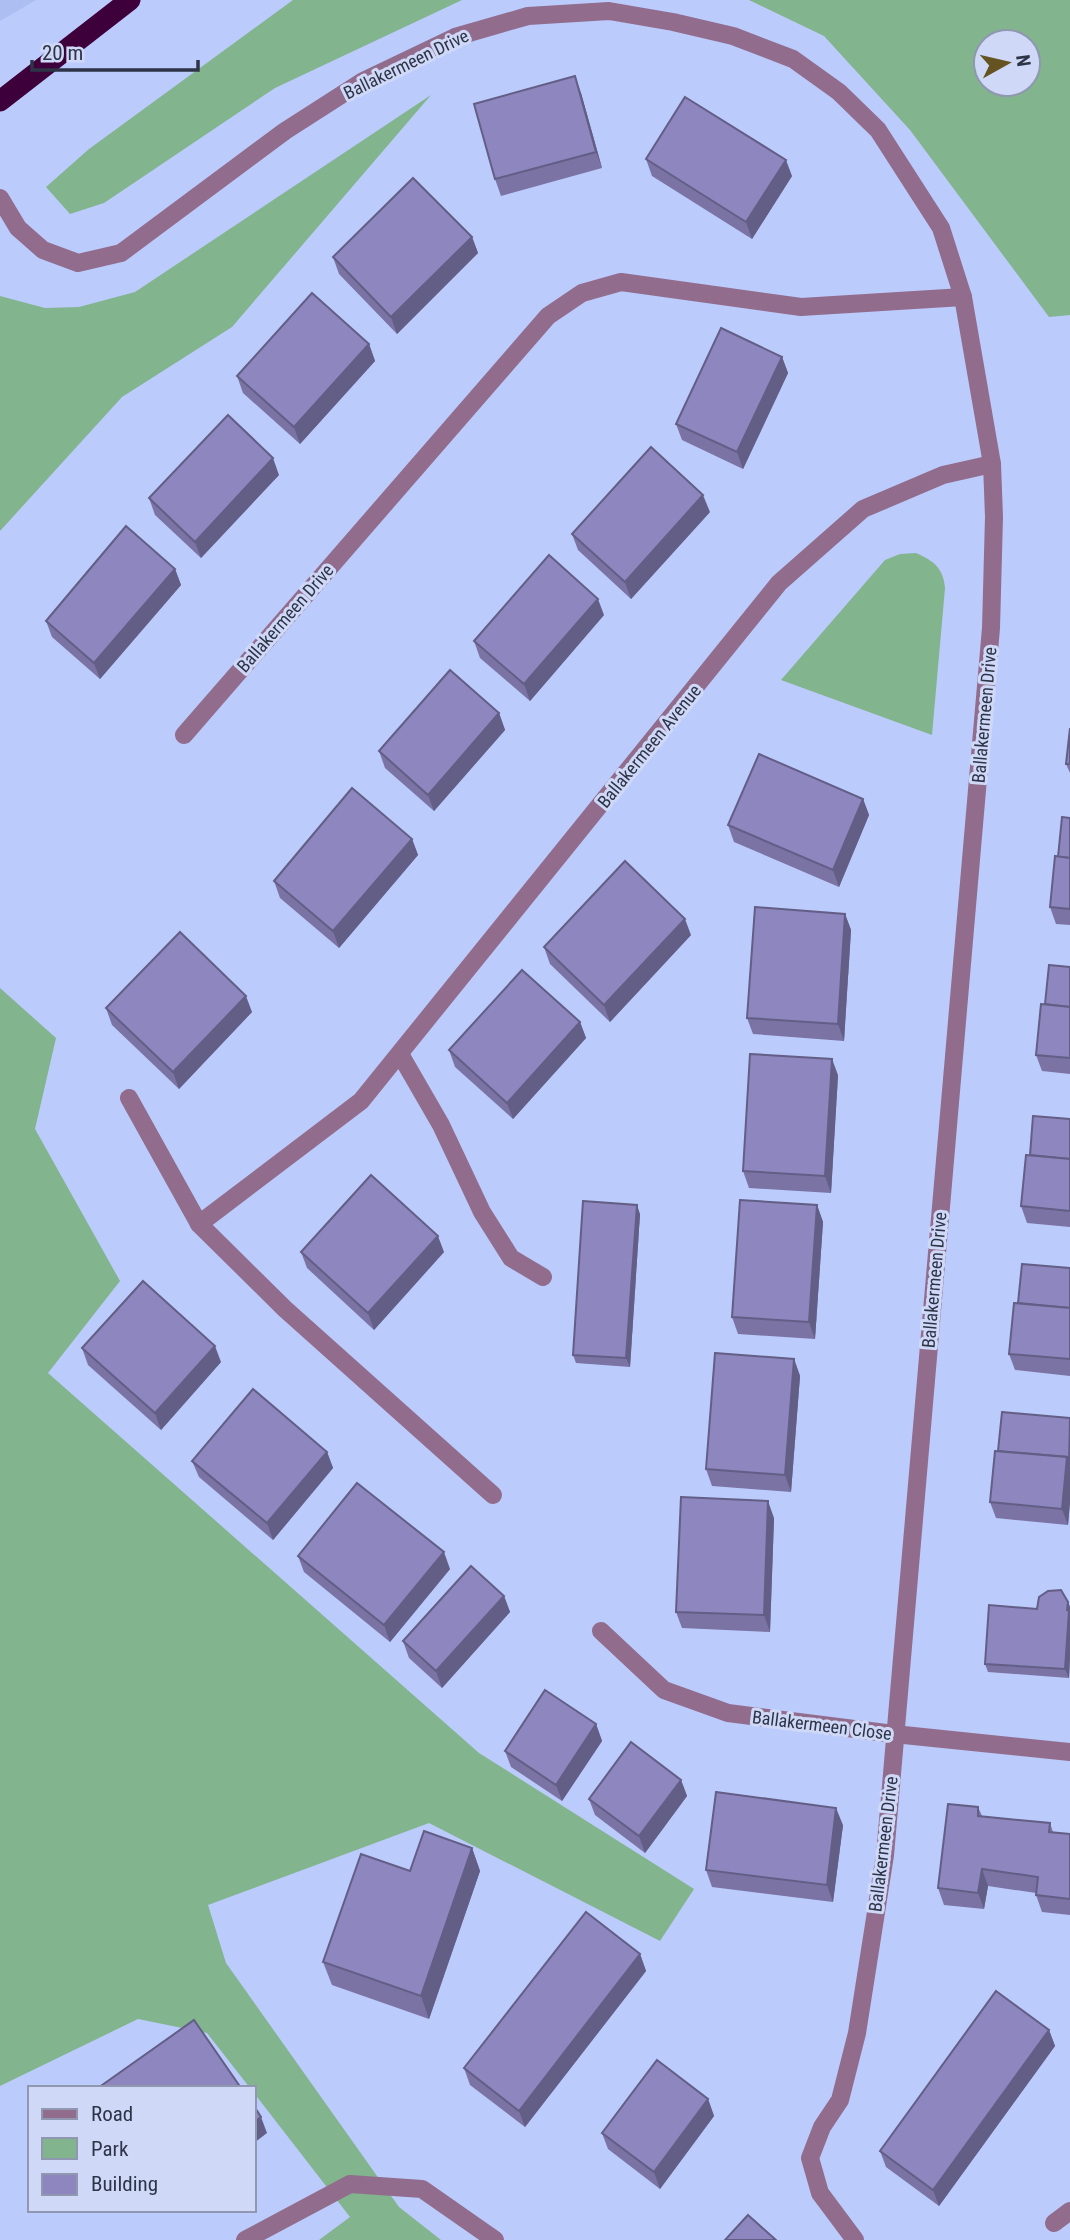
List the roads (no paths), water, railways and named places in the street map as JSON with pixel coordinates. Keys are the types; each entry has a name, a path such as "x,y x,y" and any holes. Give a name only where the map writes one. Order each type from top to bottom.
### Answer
{"highway":[{"path":"0,101 130,0"}],"street":[{"name":"Ballakermeen Drive","path":"0,198 18,228 43,250 78,264 121,253 285,131 363,81 455,37 528,16 609,11 733,36 793,59 839,92 878,130 940,228 963,297 992,464 994,516 991,628 885,1855 857,2033 840,2100 822,2127 810,2158 820,2193 855,2240"},
{"name":"Ballakermeen Drive","path":"184,735 548,316 582,293 621,282 801,307 963,297"},
{"name":"Ballakermeen Avenue","path":"199,1224 361,1101 779,583 863,509 943,475 992,464"},
{"path":"400,1054 440,1125 482,1212 511,1258 543,1277"},
{"path":"129,1098 199,1224 285,1309 494,1494"},
{"name":"Ballakermeen Close","path":"601,1632 664,1690 728,1713 1070,1752"},
{"path":"245,2240 350,2184 422,2189 495,2240"},
{"path":"1054,2223 1070,2211"}]}
